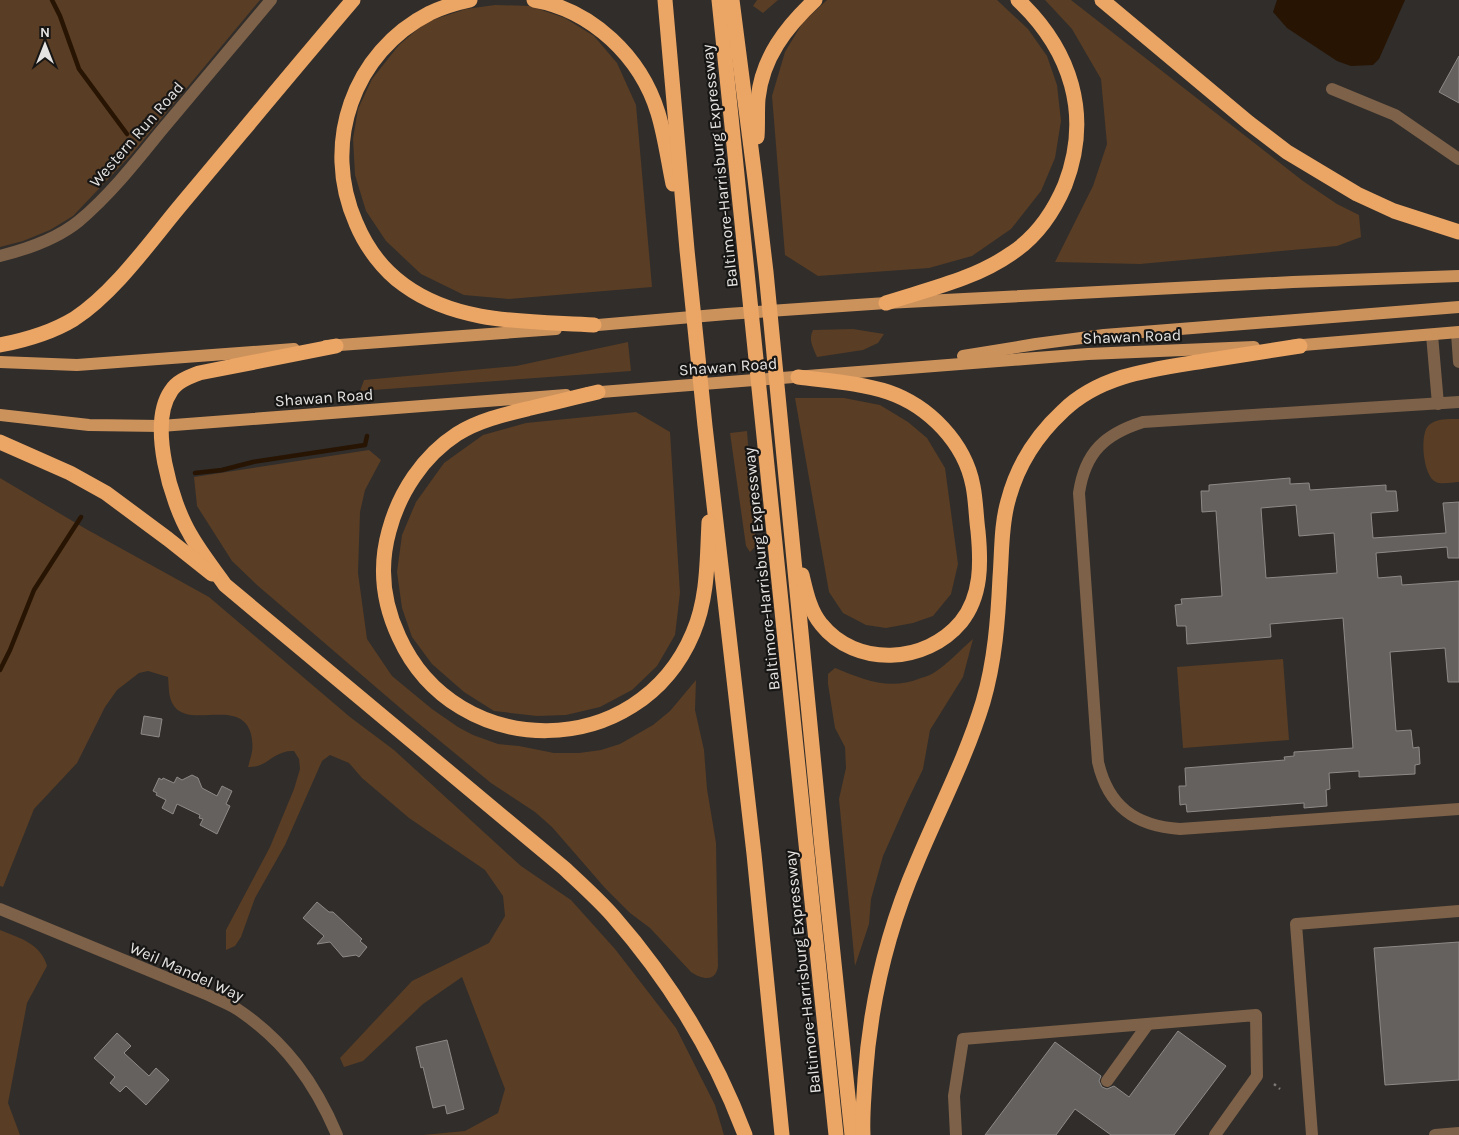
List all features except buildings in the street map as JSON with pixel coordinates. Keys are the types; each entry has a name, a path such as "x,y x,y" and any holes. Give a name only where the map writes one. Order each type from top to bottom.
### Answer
{"highway":[{"path":"0,345 24,341 52,331 75,318 97,302 353,0"},
{"path":"470,0 431,13 397,35 383,49 357,86 344,126 341,145 345,190 350,211 361,235 373,254 388,271 404,285 439,304 457,312 484,318 594,325"},
{"path":"534,0 562,8 582,17 598,28 618,45 645,81 658,114 687,250"},
{"path":"665,0 705,426 754,854 782,1135"},
{"name":"Baltimore-Harrisburg Expressway","path":"719,0 836,1135"},
{"path":"732,0 756,179 766,272 788,510 852,1135"},
{"path":"756,179 758,98 764,70 773,48 788,27 814,0"},
{"path":"886,303 967,277 996,264 1014,252 1032,236 1058,200 1074,157 1077,137 1074,91 1068,69 1047,31 1018,0"},
{"path":"1102,0 1249,123 1288,152 1358,194 1394,211 1459,232"},
{"path":"225,585 190,535 180,514 169,480 161,426 171,390 182,380 200,373 336,346"},
{"path":"863,1135 862,1122 869,1039 884,959 896,917 915,865 971,737 983,702 996,636 1003,528 1008,501 1017,474 1030,450 1047,427 1065,409 1086,393 1112,380 1140,372 1300,346"},
{"path":"788,510 804,585 811,608 821,624 836,638 852,648 879,655 909,654 930,646 948,634 961,622 971,606 980,573 981,557 973,486 960,453 949,436 924,411 908,400 889,392 871,387 798,377"},
{"path":"598,392 507,414 458,433 426,461 401,497 393,517 384,560 384,584 387,604 393,624 404,648 417,669 447,699 487,721 524,730 545,732 568,730 607,719 646,696 665,677 682,655 693,634 700,613 705,593 711,473"},
{"path":"0,442 70,473 106,493 168,539 564,868 612,916 648,959 676,998 716,1068 745,1135"}],"main road":[{"path":"0,362 77,364 336,346 737,313 886,303 1293,282 1459,276"},
{"path":"892,369 1036,344 1104,336 1459,307"},
{"name":"Shawan Road","path":"0,415 89,425 161,426 1088,354 1300,346 1458,332"}],"street":[{"name":"Western Run Road","path":"0,256 24,250 52,238 78,222 138,158 271,0"},
{"path":"1332,89 1395,115 1459,160"},
{"path":"1458,332 1459,362"},
{"path":"1432,335 1438,404"},
{"path":"1459,402 1143,422 1123,428 1110,436 1098,448 1088,460 1082,476 1079,493 1098,762 1102,780 1112,796 1124,809 1139,821 1162,828 1180,829 1459,809"},
{"name":"Weil Mandel Way","path":"0,909 206,994 236,1009 262,1028 287,1051 310,1081 327,1110 337,1135"},
{"path":"1312,1135 1296,924 1459,911"},
{"path":"956,1135 954,1096 963,1039 1256,1015 1257,1076 1215,1135"},
{"path":"1108,1081 1148,1024"},
{"path":"1435,1135 1459,1133"}],"path":[{"path":"1274,1084 1280,1089"}],"shaded area":[{"path":"0,0 260,0 131,155 73,216 50,230 23,241 0,247"},
{"path":"757,0 778,0 763,13 753,6"},
{"path":"827,0 997,0 1028,29 1047,56 1057,85 1061,121 1055,158 1041,191 1011,229 972,256 929,268 818,276 785,255 772,96 785,52 803,22"},
{"path":"1045,0 1071,0 1303,181 1337,204 1359,215 1361,237 1337,246 1140,264 1055,262 1093,186 1107,144 1101,79 1072,29"},
{"path":"1277,0 1405,0 1379,59 1373,65 1351,66 1337,61 1287,28 1273,12"},
{"path":"495,5 530,6 565,18 594,36 617,63 636,105 652,287 509,299 464,295 421,274 386,241 366,211 355,175 353,139 358,109 372,79 399,45 426,22 466,9"},
{"path":"853,329 884,334 878,343 863,350 817,357 811,340 813,330"},
{"path":"628,342 631,371 360,391 364,380 516,366"},
{"path":"795,398 844,398 880,405 908,422 927,438 945,468 958,564 951,594 933,616 913,623 886,628 866,625 843,613 829,592"},
{"path":"636,412 670,432 680,593 675,635 657,666 632,690 600,707 566,715 537,716 494,711 464,692 432,664 412,637 402,608 397,572 402,535 416,502 444,463 483,435 526,423"},
{"path":"1459,419 1459,482 1438,483 1432,478 1425,464 1423,445 1426,430 1429,425 1436,421"},
{"path":"747,431 756,546 750,552 746,546 730,433"},
{"path":"369,450 381,460 365,490 360,512 358,573 367,639 392,676 432,709 473,735 498,744 554,753 579,753 601,750 620,744 653,725 670,711 696,680 695,710 704,750 707,789 716,843 718,966 717,971 711,977 703,978 691,972 650,928 630,913 605,888 552,827 535,812 491,783 257,585 232,561 197,506 194,477"},
{"path":"0,478 86,529 209,597 350,717 394,750 521,866 571,900 615,949 676,1028 715,1105 724,1135 423,1135 465,1131 498,1113 505,1089 462,977 423,1004 363,1061 344,1067 340,1058 412,981 489,943 505,916 503,896 485,870 409,818 362,778 349,763 330,755 322,761 285,845 255,898 241,937 235,946 226,950 226,930 270,847 294,789 300,769 299,759 294,751 287,751 261,765 248,767 252,744 251,734 245,723 237,717 226,715 191,715 181,712 174,706 171,699 168,677 148,671 139,673 117,690 105,707 77,763 34,809 3,887 0,886"},
{"path":"973,639 963,677 930,730 923,769 883,856 871,899 869,924 855,966 839,799 846,768 845,747 835,728 828,674 835,668 877,682 898,684 909,682 933,673 945,665"},
{"path":"1283,659 1289,740 1183,748 1177,667"},
{"path":"0,930 22,939 35,947 44,958 47,966 27,1003 8,1103 20,1135 0,1135"}],"waterway":[{"path":"52,0 60,16 79,69 127,134"},
{"path":"195,473 365,445 367,436"},
{"path":"0,670 34,590 81,517"}]}
